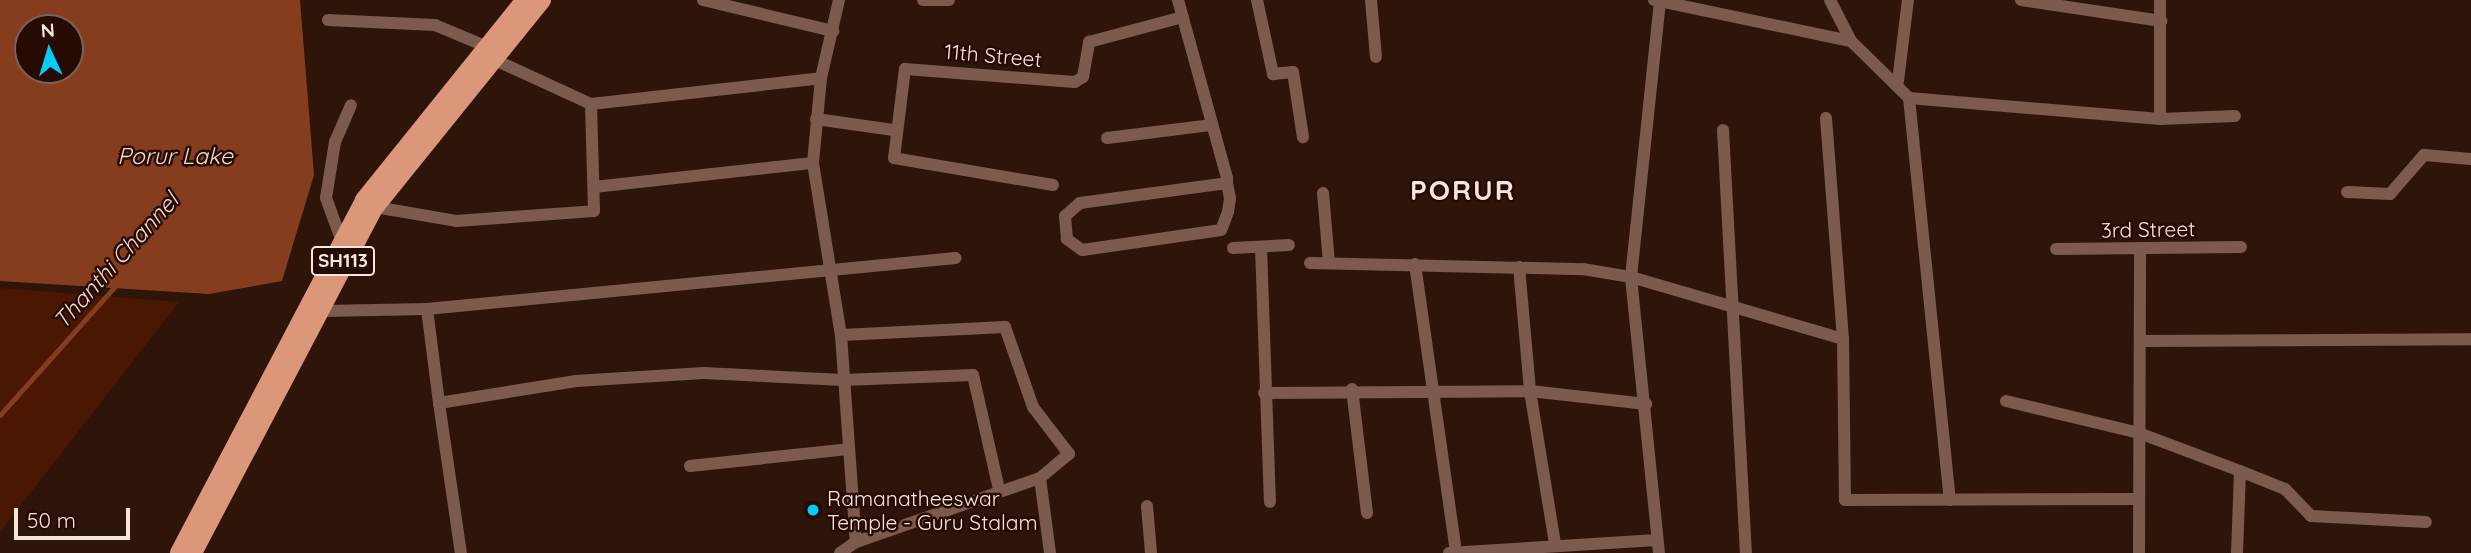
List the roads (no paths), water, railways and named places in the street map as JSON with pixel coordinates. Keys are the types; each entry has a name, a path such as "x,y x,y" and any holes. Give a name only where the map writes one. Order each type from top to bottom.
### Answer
{"main road":[{"name":"SH113","path":"179,553 295,345 323,311 347,251 375,207 493,52 525,0"},
{"name":"SH113","path":"193,553 295,345 341,239 364,200 542,0"}],"street":[{"path":"703,0 833,31"},
{"path":"839,0 821,78 813,163 841,335 856,542"},
{"path":"923,0 949,0"},
{"path":"1178,0 1227,183 1228,212 1222,230 1211,235 1082,250 1067,239 1065,216 1080,203 1227,183"},
{"path":"1257,0 1273,74 1293,72 1303,137"},
{"path":"1371,0 1376,57"},
{"path":"1830,0 1851,41 1898,82 1909,97 1950,500"},
{"path":"1898,82 1908,0"},
{"path":"2021,0 2161,21"},
{"path":"2160,0 2160,119"},
{"path":"1415,264 1452,552 1555,544 1658,546 1646,404 1631,277 1657,1 1851,41"},
{"name":"11th Street","path":"893,130 905,69 1075,82 1083,77 1089,42 1183,17"},
{"path":"328,20 435,25 493,52 590,104 821,78"},
{"path":"1909,97 2160,119 2235,116"},
{"path":"375,207 456,221 594,211 590,104"},
{"path":"341,239 326,198 335,142 351,105"},
{"path":"1826,118 1843,339 1845,500 2139,499"},
{"path":"816,119 893,130 892,153 900,162 1053,185"},
{"path":"1107,138 1212,125"},
{"path":"1723,130 1737,307 1746,553"},
{"path":"2347,192 2390,194 2424,155 2471,159"},
{"path":"594,187 813,163"},
{"path":"1323,193 1329,264"},
{"path":"1233,248 1289,245"},
{"path":"1261,247 1264,393 1270,502"},
{"name":"3rd Street","path":"2056,249 2241,247"},
{"path":"2139,553 2140,248"},
{"path":"323,311 427,309 956,258"},
{"path":"1310,263 1520,267 1631,277 1843,339"},
{"path":"1520,267 1530,391 1555,544"},
{"path":"427,309 461,553"},
{"path":"840,553 856,542 999,489 1040,478 1068,458 1068,450 1033,407 1010,329 841,335"},
{"path":"2140,341 2471,339"},
{"path":"439,403 576,381 704,373 843,380 974,375 999,489"},
{"path":"1264,393 1353,389 1530,391 1646,404"},
{"path":"1353,389 1367,513"},
{"path":"2006,401 2140,433 2285,489 2311,516 2426,522"},
{"path":"690,467 848,449"},
{"path":"2237,553 2240,471"},
{"path":"1040,478 1049,553"},
{"path":"1147,506 1151,553"}],"water":[{"name":"Porur Lake","path":"0,0 300,0 314,175 282,281 209,294 0,281"}],"waterway":[{"name":"Thanthi Channel","path":"0,415 118,283"}],"place":[{"name":"Ramanatheeswar Temple - Guru Stalam","path":"813,510"}],"district":[{"name":"PORUR","path":"1463,190"}]}
